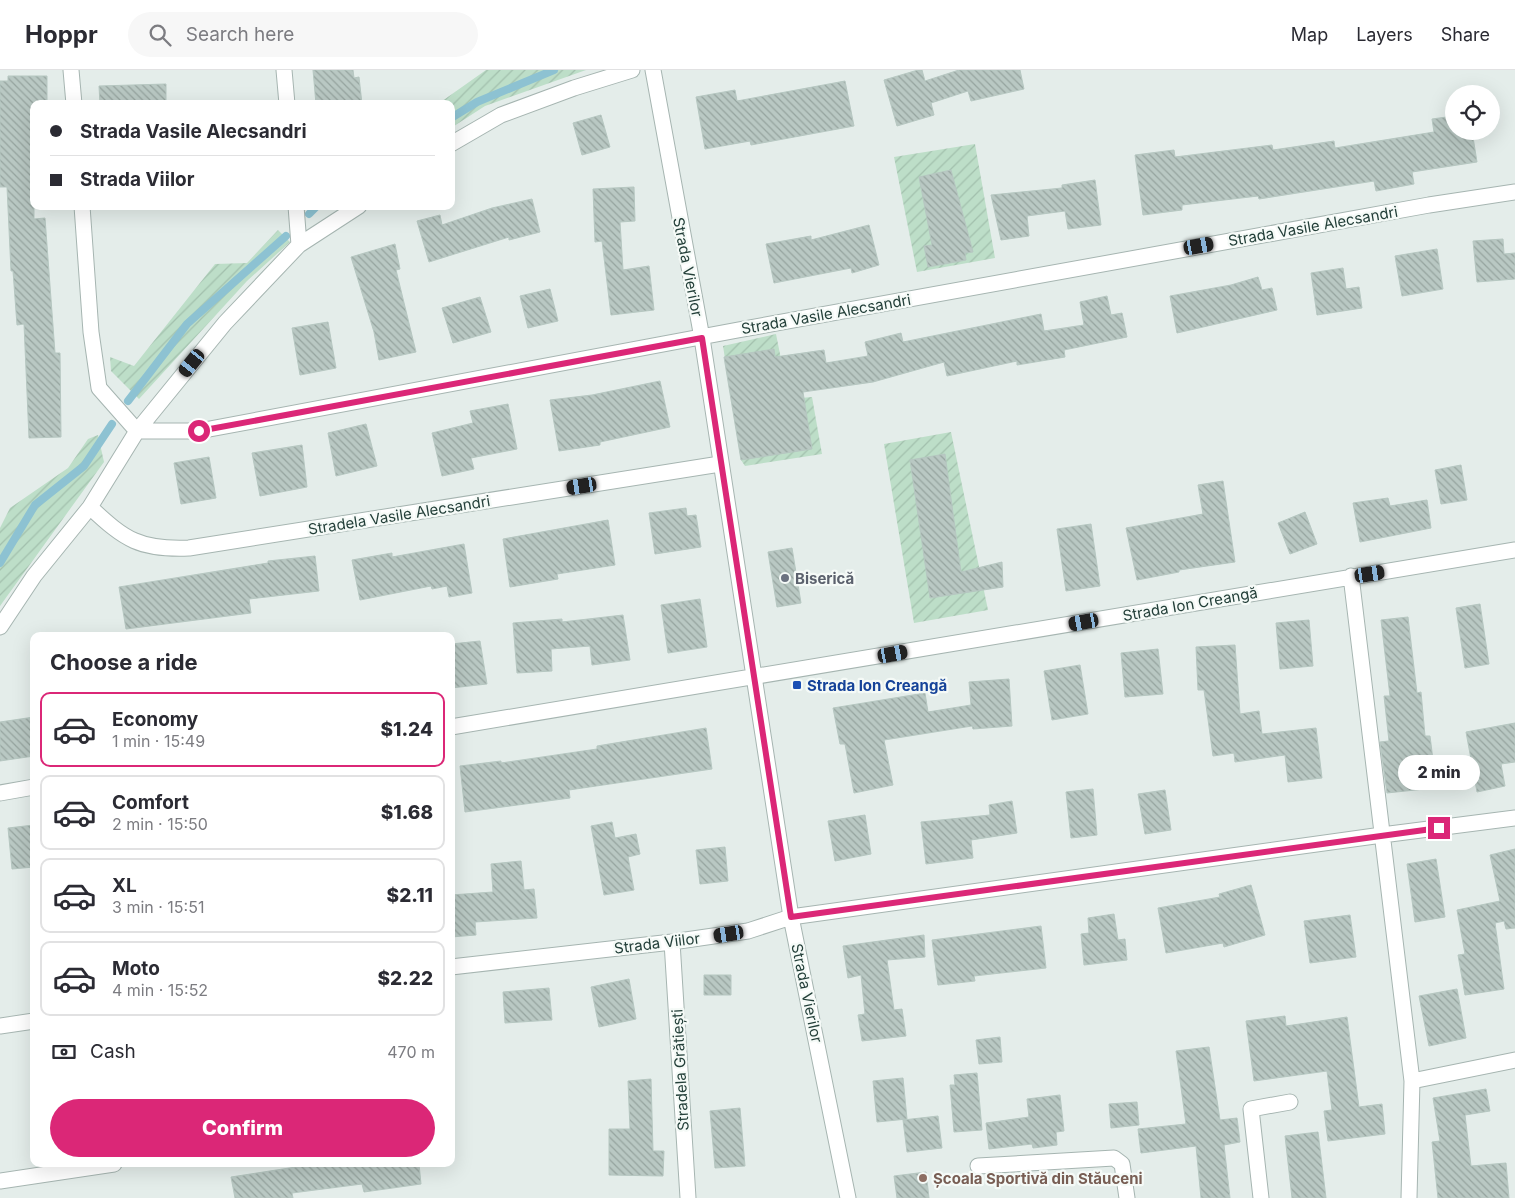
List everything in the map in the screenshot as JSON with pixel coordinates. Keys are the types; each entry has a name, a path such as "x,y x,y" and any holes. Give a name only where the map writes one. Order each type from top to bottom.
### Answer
{"street":[{"path":"71,70 74,100"},
{"path":"284,70 287,100"},
{"path":"455,142 501,115 574,88 632,70"},
{"name":"Strada Vierilor","path":"653,70 702,338 791,917 848,1198"},
{"name":"Strada Vasile Alecsandri","path":"137,431 199,431 1429,205 1515,192"},
{"path":"82,210 91,332 100,388 137,431"},
{"path":"296,210 299,245"},
{"path":"0,627 34,576 90,507 137,431 225,322 299,245 352,210"},
{"name":"Stradela Vasile Alecsandri","path":"90,507 114,530 136,542 162,549 190,548 720,464"},
{"name":"Strada Ion Creangă","path":"455,726 1515,550"},
{"path":"1351,576 1412,1081 1409,1198"},
{"path":"0,793 30,789"},
{"name":"Strada Viilor","path":"455,967 672,942 748,931 791,917 1515,818"},
{"name":"Stradela Grătiești","path":"672,942 688,1198"},
{"path":"0,1026 30,1022"},
{"path":"1412,1081 1515,1060"},
{"path":"1261,1198 1251,1109 1290,1102"},
{"path":"978,1166 1114,1158 1122,1164 1127,1198"},
{"path":"0,1181 94,1167"}],"green space":[{"path":"486,70 586,70 485,106 455,125 455,100 444,100"},
{"path":"975,144 995,258 917,272 894,157"},
{"path":"278,230 290,242 247,281 139,399 111,371 110,357 134,366 215,264 247,263"},
{"path":"776,334 789,399 812,397 822,454 745,466 741,460 723,346"},
{"path":"951,432 988,610 914,623 884,444"},
{"path":"98,435 104,462 0,606 0,528 10,508 68,468 88,439"}],"building":[{"path":"313,70 353,70 354,78 359,77 362,100 316,100"},
{"path":"922,70 925,81 959,70 1020,70 1024,89 971,101 968,91 931,103 934,115 897,126 884,80"},
{"path":"8,76 47,76 47,100 30,100 30,210 34,210 34,219 45,218 55,353 60,353 61,437 29,438 24,324 17,325 13,271 11,271 7,187 0,187 0,81 8,81"},
{"path":"845,81 854,126 751,145 750,141 705,149 696,97 735,90 737,101"},
{"path":"166,84 166,100 100,100 99,86"},
{"path":"601,115 610,147 582,155 573,123"},
{"path":"1445,117 1445,140 1473,140 1477,162 1412,172 1414,184 1376,191 1374,181 1259,199 1258,196 1182,205 1182,210 1143,215 1135,155 1174,150 1175,157 1272,145 1273,150 1334,141 1335,148 1434,132 1432,119"},
{"path":"951,170 973,252 965,253 966,260 928,267 924,246 932,245 919,177"},
{"path":"1095,180 1101,225 1068,229 1065,211 1027,216 1029,236 1001,240 991,195 1062,188 1062,185"},
{"path":"634,187 635,221 620,222 623,270 649,266 654,310 611,315 602,241 595,242 593,189"},
{"path":"532,199 540,232 509,240 509,237 429,262 417,221 440,215 442,225 492,208"},
{"path":"869,225 879,265 852,273 851,268 774,283 766,244 811,236 811,240"},
{"path":"1503,239 1504,254 1515,253 1515,279 1477,282 1473,241"},
{"path":"395,244 400,269 396,270 416,352 379,360 374,332 351,257"},
{"path":"1437,249 1443,289 1402,296 1395,256"},
{"path":"1343,268 1346,289 1359,287 1362,308 1317,315 1311,273"},
{"path":"1258,277 1262,290 1272,288 1277,310 1177,333 1170,296 1231,285"},
{"path":"550,289 558,321 528,328 520,296"},
{"path":"1107,296 1111,315 1122,313 1127,337 1064,350 1065,357 1017,365 1017,361 947,376 944,362 873,382 803,392 812,449 741,460 724,357 774,349 775,357 824,350 826,363 868,356 865,342 901,333 903,342 1041,314 1044,331 1084,325 1080,302"},
{"path":"480,297 491,332 453,343 442,308"},
{"path":"328,322 336,368 300,375 292,328"},
{"path":"660,381 670,427 600,442 600,445 559,451 550,400 592,395"},
{"path":"508,404 517,449 471,458 474,469 442,476 432,433 473,423 470,411"},
{"path":"366,424 377,466 336,476 328,433"},
{"path":"302,445 307,487 260,496 252,453"},
{"path":"945,454 961,572 1002,562 1003,587 930,598 910,460"},
{"path":"209,457 216,498 181,504 174,463"},
{"path":"1461,465 1467,500 1441,504 1435,470"},
{"path":"1223,481 1235,562 1179,570 1179,572 1137,580 1126,528 1203,514 1198,485"},
{"path":"1388,498 1390,506 1427,500 1431,528 1360,542 1353,503"},
{"path":"686,508 687,516 696,515 701,547 655,554 649,513"},
{"path":"1305,512 1317,544 1290,554 1278,523"},
{"path":"608,520 615,565 557,574 558,579 510,587 503,539"},
{"path":"1091,524 1100,586 1066,591 1057,529"},
{"path":"464,544 472,593 449,597 447,586 432,589 431,586 360,600 352,560 392,553 392,557"},
{"name":"Biserică","path":"792,548 801,603 777,607 768,552"},
{"path":"315,556 319,591 249,599 251,613 126,629 119,587 268,563 268,561"},
{"path":"700,599 707,647 668,653 661,605"},
{"path":"1480,604 1489,664 1465,668 1456,608"},
{"path":"623,615 630,660 592,665 590,646 551,649 552,671 517,673 513,623 562,619 562,622"},
{"path":"1408,617 1417,693 1421,692 1425,736 1430,736 1433,760 1421,761 1424,789 1387,793 1380,742 1389,741 1384,696 1390,696 1381,620"},
{"path":"1309,620 1313,666 1280,669 1276,623"},
{"path":"480,641 487,684 455,688 455,644"},
{"path":"1235,645 1240,714 1259,711 1262,734 1316,728 1322,778 1288,782 1285,755 1235,762 1234,753 1213,756 1204,690 1198,690 1196,647"},
{"path":"1158,649 1163,694 1125,697 1121,653"},
{"path":"1080,665 1088,714 1052,720 1044,671"},
{"path":"1009,679 1012,726 973,729 972,726 884,740 893,785 854,793 845,744 840,744 833,708 925,693 928,712 971,705 969,682"},
{"path":"30,718 30,757 0,761 0,722"},
{"path":"1515,723 1515,762 1501,764 1505,786 1477,792 1466,732"},
{"path":"706,728 712,769 569,790 570,798 465,812 460,766 501,761 501,763 597,749 597,746"},
{"path":"1093,789 1097,835 1071,838 1066,792"},
{"path":"1165,790 1171,830 1145,834 1138,794"},
{"path":"1012,801 1017,833 971,840 973,858 926,864 921,822 990,815 989,805"},
{"path":"865,815 871,854 835,861 828,821"},
{"path":"612,822 615,838 636,834 640,854 628,857 634,890 604,895 591,826"},
{"path":"30,825 30,867 12,869 8,828"},
{"path":"725,847 728,881 700,884 696,850"},
{"path":"1515,849 1515,928 1506,929 1504,921 1495,923 1504,989 1465,995 1458,955 1465,954 1457,910 1500,901 1490,855"},
{"path":"1436,859 1445,917 1415,922 1407,864"},
{"path":"521,861 524,890 534,889 537,918 475,922 476,935 455,937 455,895 493,892 491,864"},
{"path":"1251,885 1265,935 1224,947 1223,943 1166,953 1158,908 1220,897 1219,894"},
{"path":"1114,914 1118,940 1125,939 1127,960 1084,965 1081,934 1089,933 1088,918"},
{"path":"1350,915 1356,957 1310,963 1304,921"},
{"path":"1041,926 1046,968 974,976 975,981 938,985 932,940"},
{"path":"924,935 925,957 887,960 894,1010 902,1009 906,1036 862,1041 858,1015 865,1014 861,975 848,978 843,946"},
{"path":"704,975 731,975 731,995 704,995"},
{"path":"629,979 636,1019 599,1027 591,987"},
{"path":"549,988 552,1020 505,1023 503,992"},
{"path":"1457,989 1466,1038 1429,1046 1419,996"},
{"path":"1285,1016 1286,1026 1347,1017 1359,1107 1382,1104 1385,1134 1328,1141 1324,1111 1332,1110 1327,1071 1254,1081 1246,1021"},
{"path":"1000,1037 1002,1062 979,1064 976,1040"},
{"path":"1209,1047 1220,1120 1237,1118 1240,1142 1224,1145 1230,1198 1201,1198 1196,1146 1141,1153 1138,1129 1186,1124 1176,1051"},
{"path":"977,1073 982,1130 954,1132 950,1085 955,1085 954,1075"},
{"path":"903,1078 907,1119 877,1122 873,1081"},
{"path":"651,1079 653,1151 664,1151 663,1176 609,1175 609,1129 630,1129 628,1081"},
{"path":"1486,1089 1490,1111 1465,1115 1471,1166 1506,1163 1509,1198 1438,1198 1432,1142 1440,1141 1433,1098"},
{"path":"1060,1095 1064,1131 1056,1132 1057,1145 1033,1148 1032,1144 989,1149 986,1123 1029,1117 1027,1099"},
{"path":"1137,1102 1139,1125 1111,1128 1109,1104"},
{"path":"740,1108 745,1166 715,1168 710,1111"},
{"path":"938,1116 942,1148 907,1152 903,1120"},
{"path":"1318,1132 1326,1198 1292,1198 1285,1136"},
{"path":"296,1167 419,1167 421,1184 364,1192 362,1184 292,1193 293,1198 235,1198 231,1177"},
{"path":"926,1172 929,1198 897,1198 894,1176"}],"waterway":[{"path":"455,116 477,102 554,70"},
{"path":"309,214 313,210"},
{"path":"128,401 187,324 286,236"},
{"path":"0,563 35,505 84,466 112,424"}],"place":[{"name":"Biserică","path":"785,578"},
{"name":"Strada Ion Creangă","path":"797,685"},
{"name":"Școala Sportivă din Stăuceni","path":"923,1178"}],"route":[{"path":"199,431 702,338 791,917 1439,828"}]}
